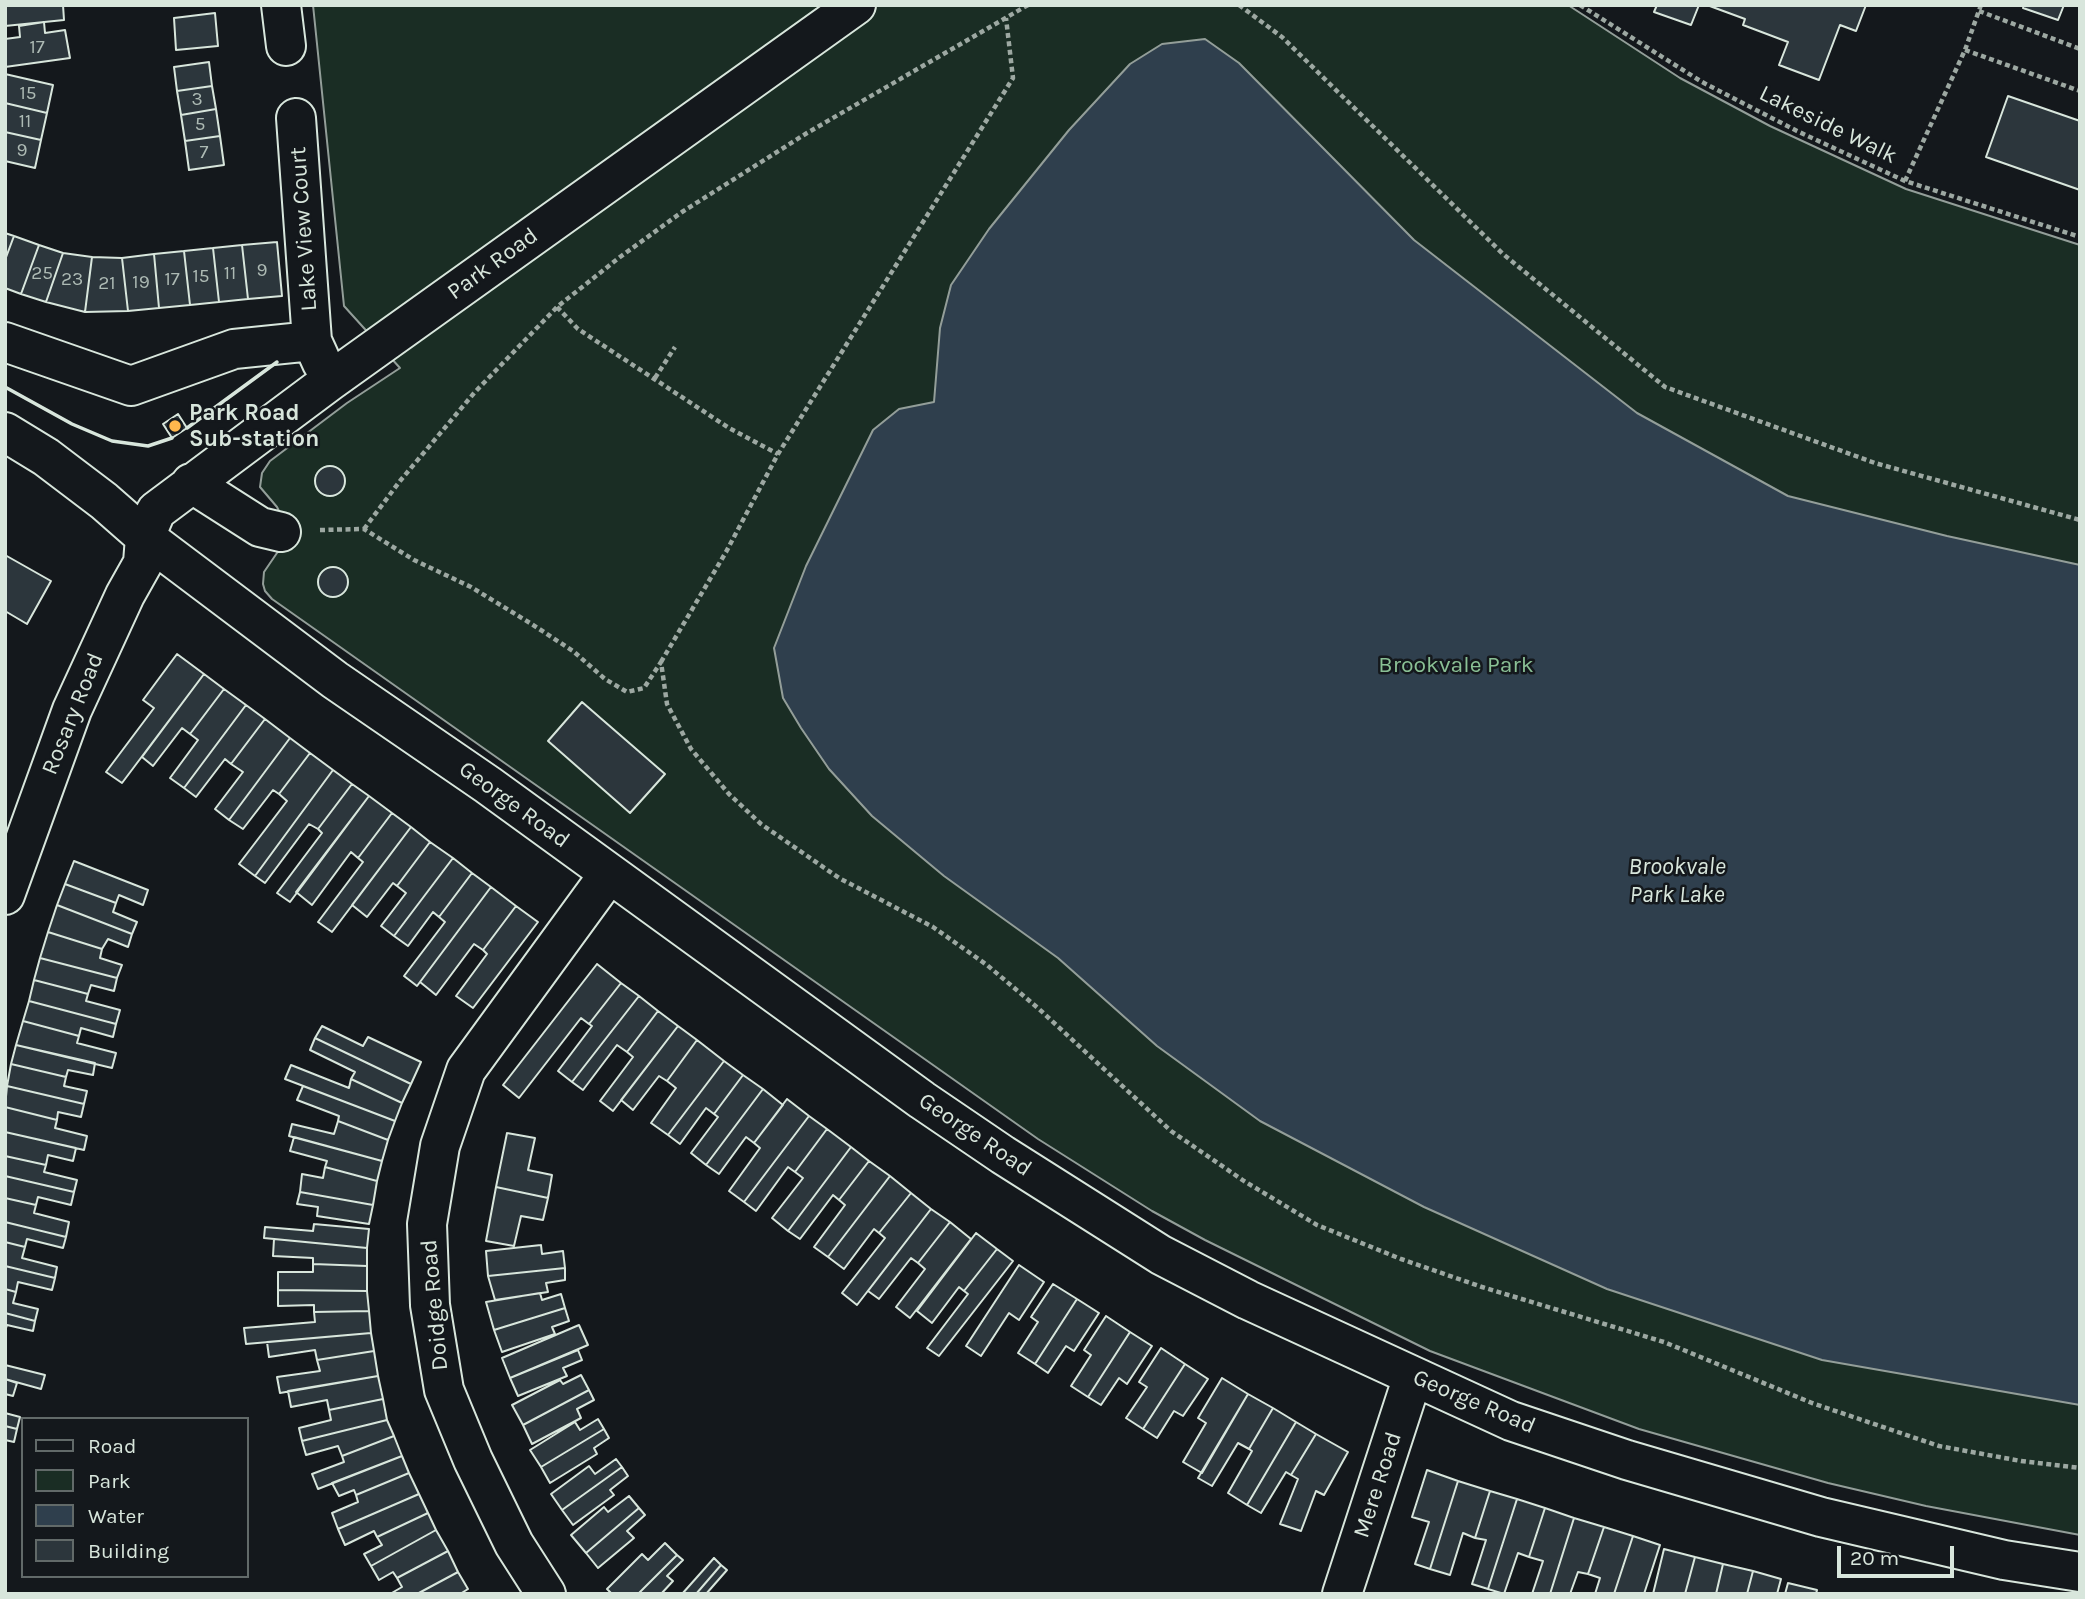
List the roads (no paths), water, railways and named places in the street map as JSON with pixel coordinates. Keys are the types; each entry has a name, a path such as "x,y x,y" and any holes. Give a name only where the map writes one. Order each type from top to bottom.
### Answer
{"street":[{"path":"281,5 286,46"},
{"name":"Park Road","path":"145,537 156,511 191,484 330,381 856,5"},
{"name":"Lake View Court","path":"296,118 312,341 330,381"},
{"name":"Lake View Court","path":"5,342 131,386 234,349 312,341"},
{"name":"George Road","path":"5,432 104,501 145,537 335,680 488,785 922,1100 1161,1255 1248,1300 1511,1421 1640,1464 1821,1517 2004,1560 2080,1572"},
{"path":"191,484 260,527 281,532"},
{"name":"Rosary Road","path":"7,887 72,710 125,595 144,563 145,537"},
{"name":"Doidge Road","path":"546,1594 514,1544 473,1460 444,1390 430,1306 427,1224 440,1146 466,1070 609,874"},
{"name":"Mere Road","path":"1342,1594 1413,1376"}],"water":[{"name":"Brookvale Park Lake","path":"1205,39 1239,63 1414,240 1637,413 1788,496 1947,536 2080,565 2080,1405 1822,1360 1607,1289 1424,1207 1260,1121 1157,1046 1058,958 944,876 872,816 829,769 801,728 783,698 774,648 806,566 873,430 899,409 934,402 940,328 951,285 989,229 1069,130 1130,64 1162,44"}],"place":[{"name":"Park Road Sub-station","path":"175,426"}],"park label":[{"name":"Brookvale Park","path":"1456,665"}]}
